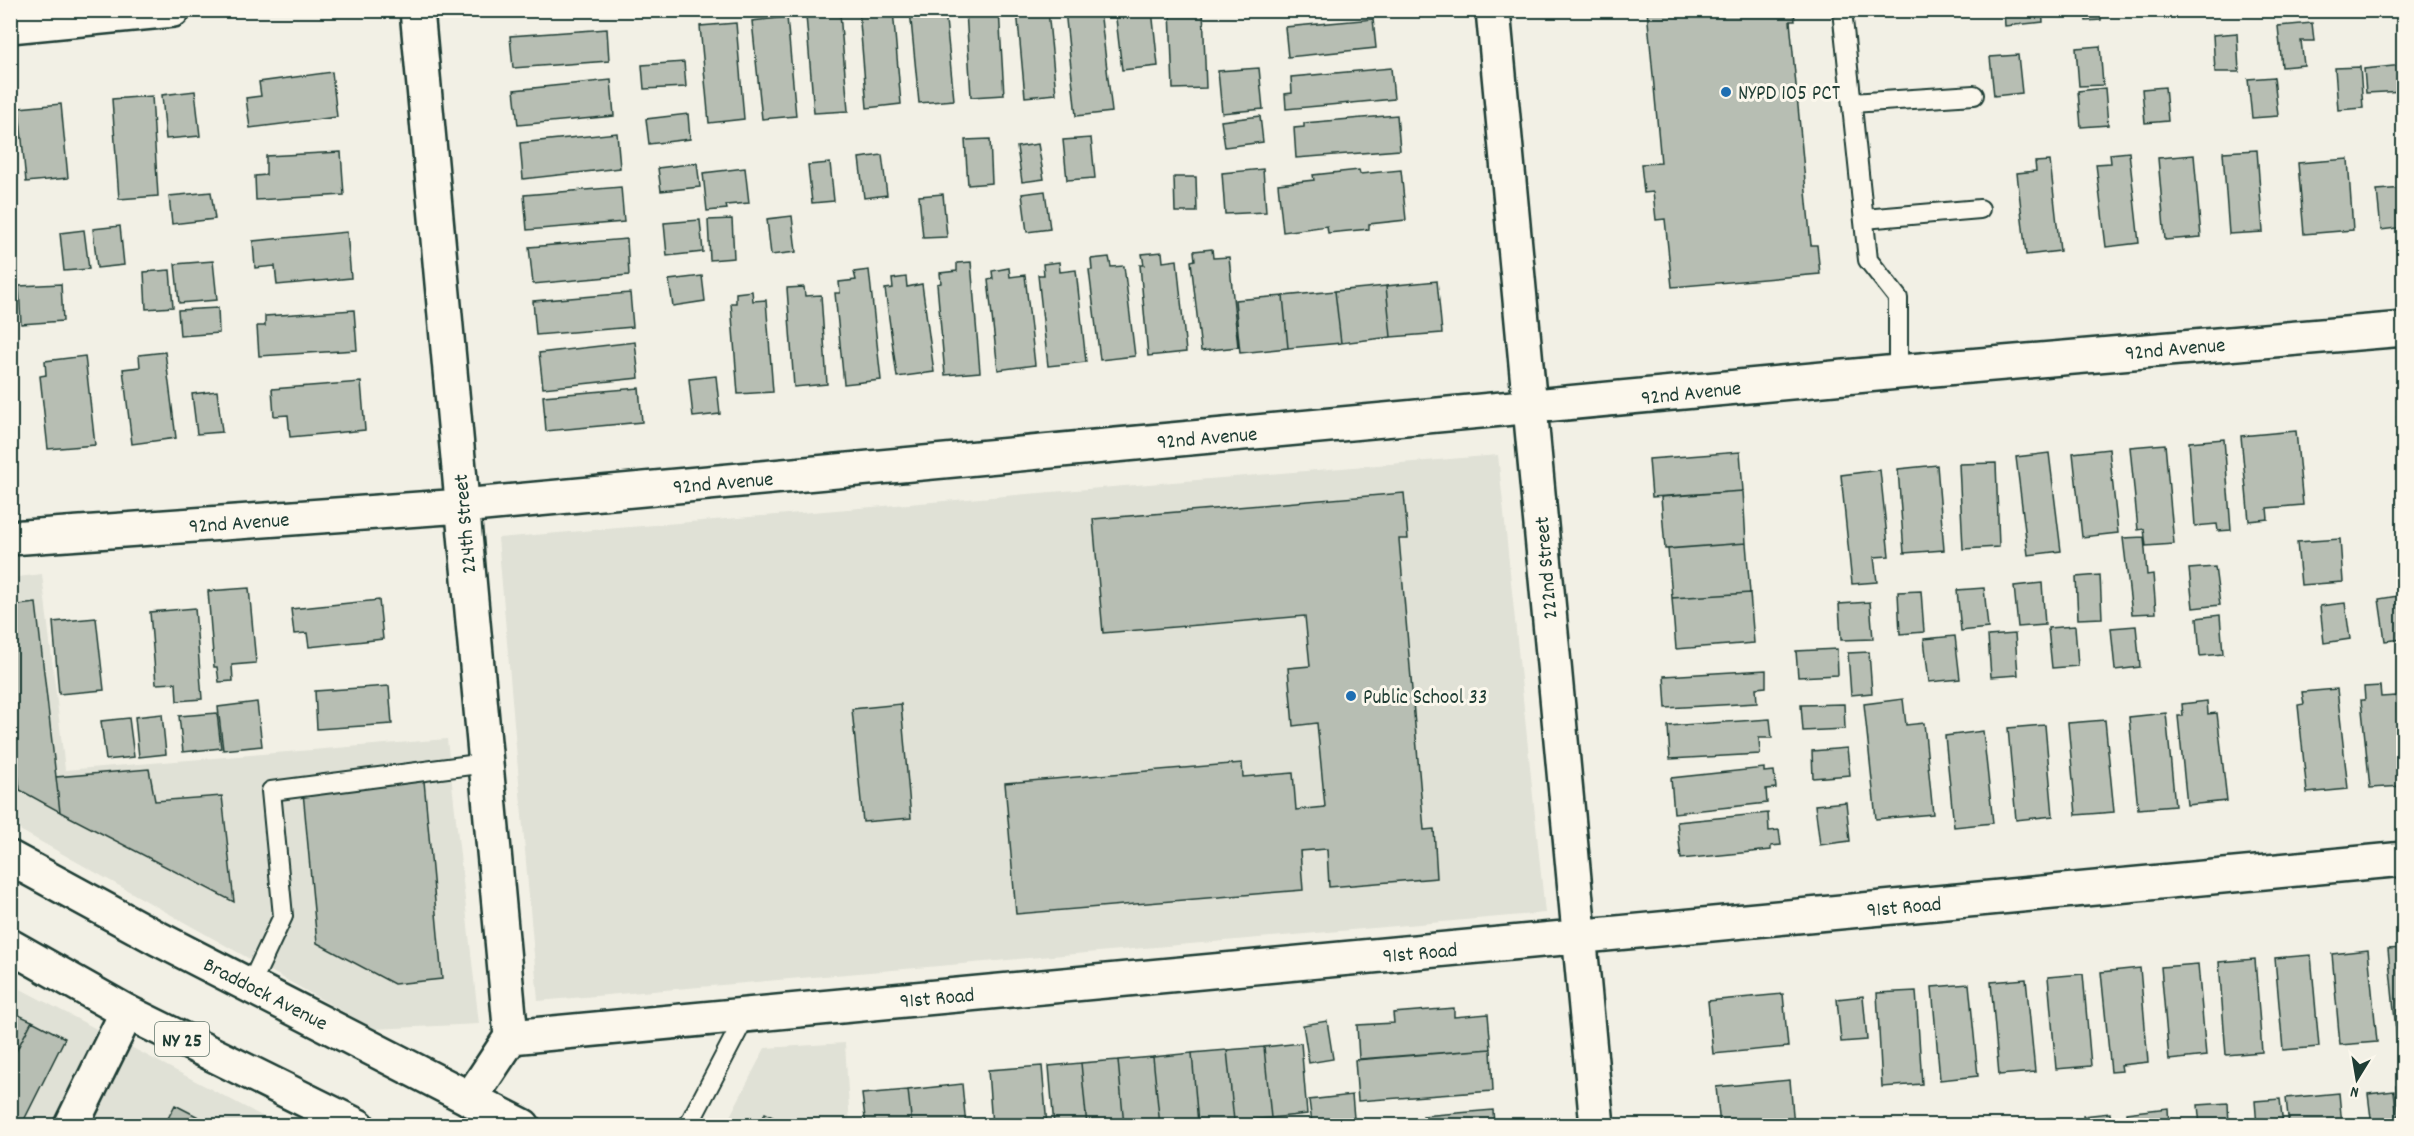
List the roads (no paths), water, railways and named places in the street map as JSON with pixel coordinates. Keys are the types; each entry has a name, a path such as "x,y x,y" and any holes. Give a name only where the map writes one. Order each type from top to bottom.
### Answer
{"street":[{"path":"10,26 173,10"},
{"name":"224th Street","path":"417,10 511,1037"},
{"name":"222nd Street","path":"1493,10 1597,1125"},
{"name":"92nd Avenue","path":"10,538 462,506 1898,372 2403,329"},
{"name":"Braddock Avenue","path":"10,858 157,938 523,1125"},
{"name":"91st Road","path":"511,1037 2403,859"},
{"name":"NY 25","path":"10,946 127,1012 358,1125"},
{"path":"71,1125 127,1012"},
{"path":"471,1099 511,1037"}],"lane":[{"path":"1842,10 1868,260 1898,298 1898,372"},
{"path":"1852,103 1974,95"},
{"path":"1864,219 1980,209"},
{"path":"250,984 283,916 271,791 486,763"},
{"path":"688,1125 746,1015"}],"place":[{"name":"NYPD 105 PCT","path":"1726,92"},
{"name":"Public School 33","path":"1351,696"}]}
